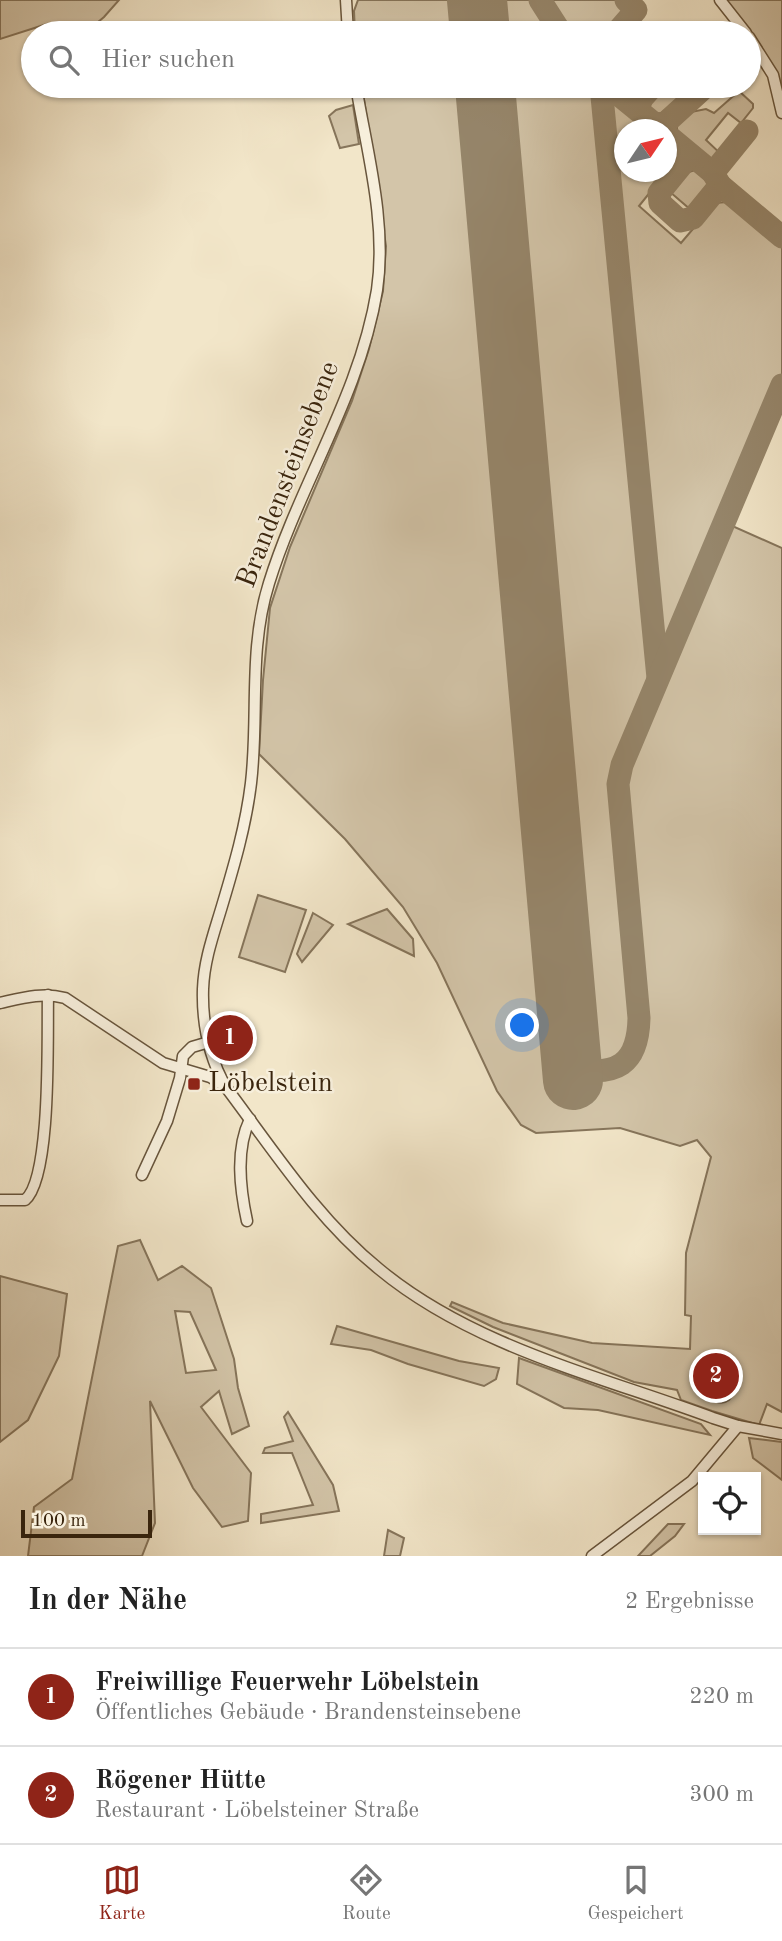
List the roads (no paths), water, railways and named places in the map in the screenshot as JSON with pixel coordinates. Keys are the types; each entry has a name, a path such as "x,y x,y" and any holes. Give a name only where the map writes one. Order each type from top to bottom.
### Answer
{"street":[{"path":"346,0 347,21"},
{"path":"720,0 736,21"},
{"path":"761,57 773,75 782,113"},
{"name":"Brandensteinsebene","path":"225,1086 217,1071 209,1042 203,1008 203,986 207,957 244,825 251,781 258,627 280,551 337,423 356,370 376,294 379,231 358,98"},
{"path":"0,1003 31,995 65,998 163,1063 210,1077 225,1086 313,1202 339,1231 376,1268 426,1303 500,1341 738,1426 782,1434"},
{"path":"0,1200 25,1200 31,1194 36,1177 45,1125 48,995"},
{"path":"142,1175 167,1121 183,1056 189,1049 209,1042"},
{"path":"247,1221 241,1196 241,1167 243,1137 250,1119"},
{"path":"592,1556 692,1481 738,1426"}],"place":[{"name":"Freiwillige Feuerwehr Löbelstein","path":"230,1038"},
{"name":"Löbelstein","path":"194,1084"},
{"name":"Rögener Hütte","path":"716,1376"}]}
